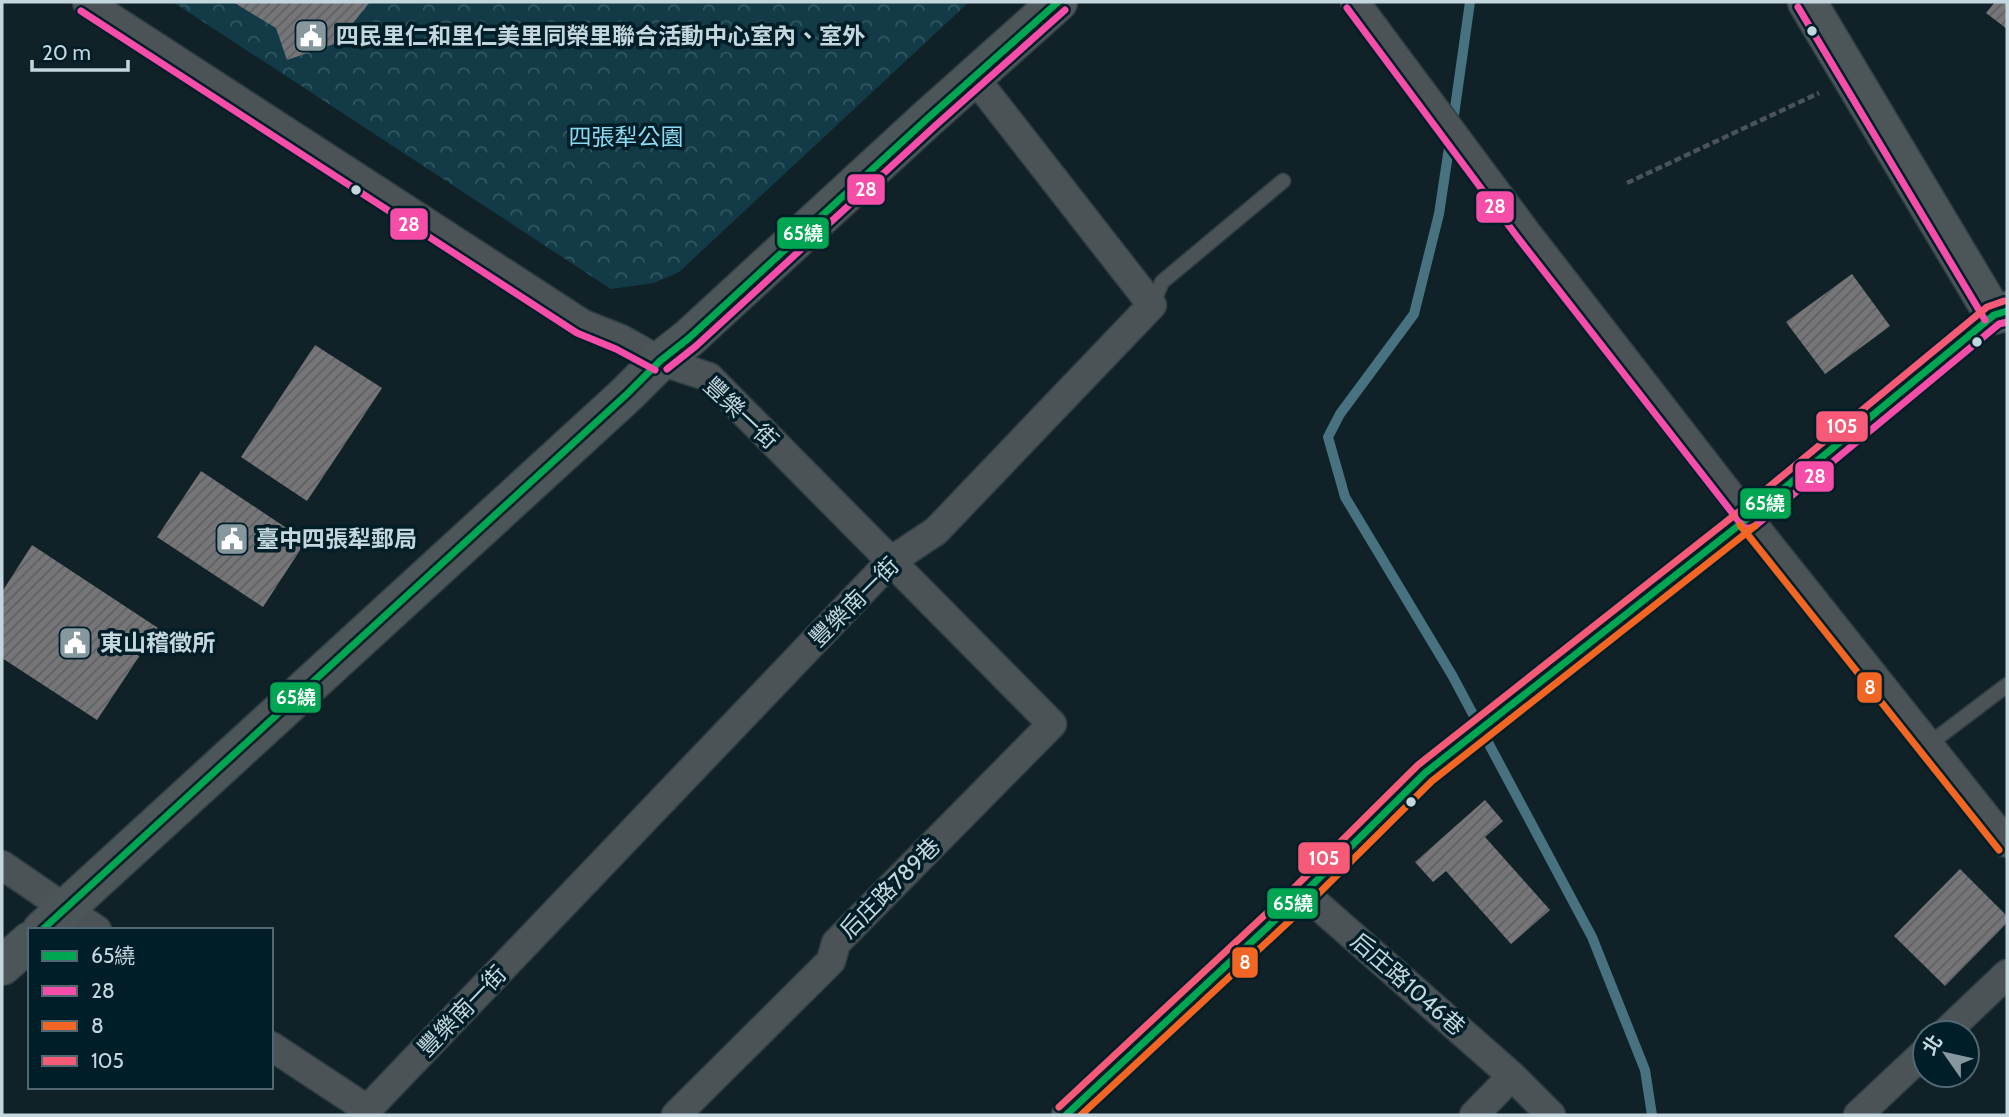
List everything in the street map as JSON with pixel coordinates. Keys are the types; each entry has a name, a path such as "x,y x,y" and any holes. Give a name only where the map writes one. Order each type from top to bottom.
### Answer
{"street":[{"name":"豐樂一街","path":"87,2 583,324 621,339 660,361 709,377 1052,724"},
{"path":"2,865 68,923 660,361 689,338 1058,2"},
{"path":"1355,2 1526,232 2007,843"},
{"path":"1066,1115 1304,892 1425,774 2000,313 1807,2"},
{"path":"974,77 1152,305"},
{"name":"豐樂南一街","path":"368,1113 891,561 936,531 1152,305"},
{"name":"后庄路789巷","path":"676,1115 831,961 835,943 1052,724"},
{"name":"后庄路1046巷","path":"1304,892 1512,1076 1551,1115"},
{"path":"2,966 28,943"},
{"path":"1960,1019 2007,974"},
{"path":"273,1047 368,1113"},
{"path":"1858,1115 1911,1065"},
{"path":"1474,1115 1512,1076"}],"lane":[{"path":"1152,305 1162,282 1283,181"},
{"path":"1929,744 2007,685"}],"path":[{"path":"1628,183 1852,77"}],"green space":[{"name":"四張犁公園","path":"173,2 969,2 679,272 654,283 611,289"}],"building":[{"name":"四民里仁和里仁美里同榮里聯合活動中心室內、室外","path":"233,2 369,3 337,43 287,60 276,28"},
{"path":"1995,2 2007,2 2007,29 1986,13"},
{"path":"1852,274 1890,326 1825,374 1786,322"},
{"path":"315,345 382,388 307,501 241,457"},
{"name":"臺中四張犁郵局","path":"201,471 306,541 263,607 157,537"},
{"name":"東山稽徵所","path":"32,545 158,628 97,720 2,658 2,592"},
{"path":"1485,800 1503,821 1485,837 1550,910 1511,944 1446,871 1433,882 1415,862"},
{"path":"1960,869 2007,916 2007,923 1945,986 1894,936"}],"waterway":[{"path":"1453,122 1470,2"},
{"path":"1450,141 1439,214 1414,314 1340,414 1328,437 1345,497 1452,675 1592,937 1645,1070 1652,1115"}],"transit line":[{"name":"65繞","path":"44,928 660,361 689,338 1058,2"},
{"name":"28","path":"1798,7 1985,320"},
{"name":"28","path":"1347,8 1518,238 1744,528 1755,526 1999,324 2007,322"},
{"name":"28","path":"667,369 696,346 1065,10"},
{"name":"28","path":"81,11 577,333 616,349 655,370"},
{"name":"105","path":"1059,1107 1297,885 1418,765 1741,510 1987,307 2004,301"},
{"name":"65繞","path":"1066,1115 1304,893 1425,773 1748,518 1994,315 2007,311"},
{"name":"8","path":"1740,525 1999,850"},
{"name":"8","path":"1081,1115 1311,901 1432,781 1755,526"}],"place":[{"name":"四民里仁和里仁美里同榮里聯合活動中心室內、室外","path":"311,36"},
{"name":"臺中四張犁郵局","path":"232,539"},
{"name":"東山稽徵所","path":"75,643"}]}
